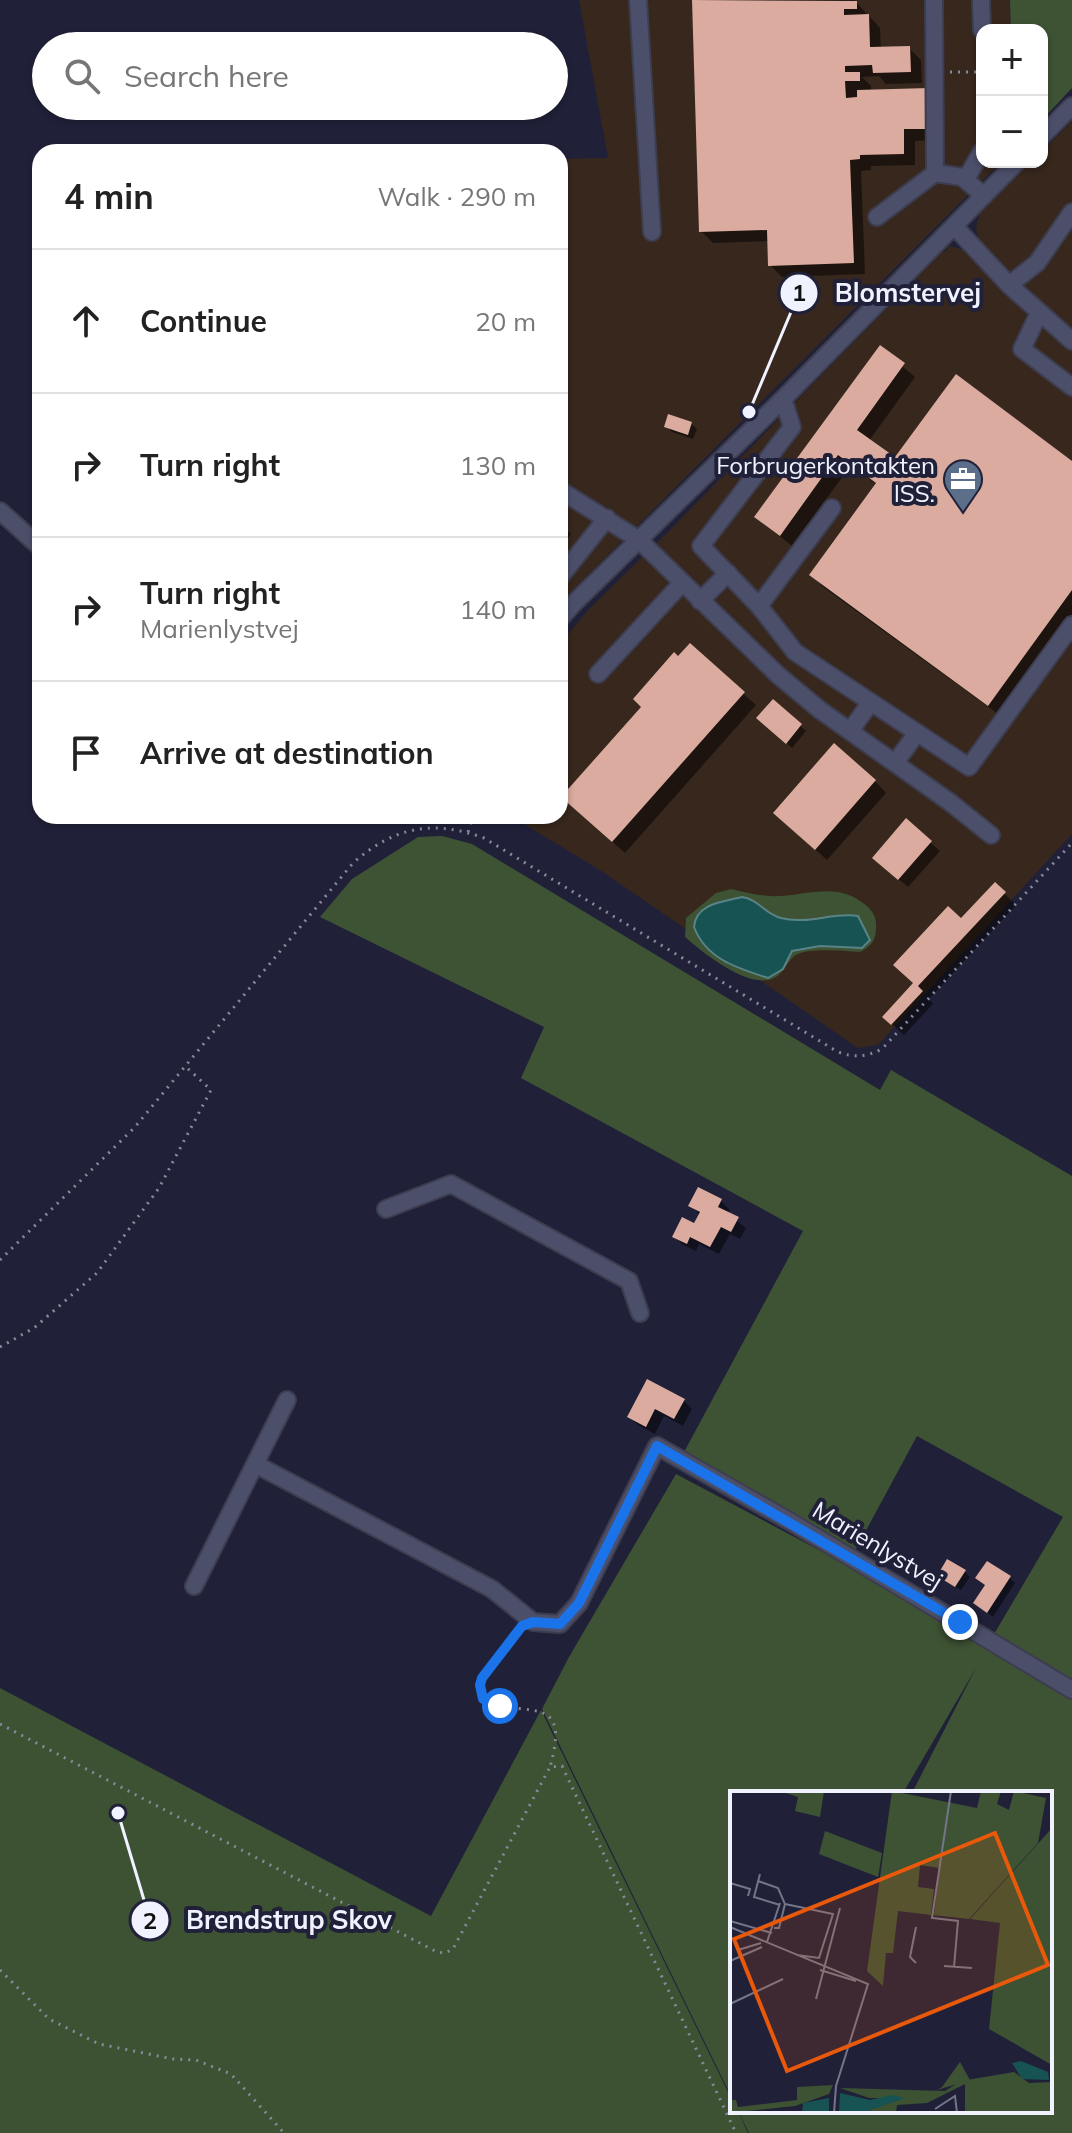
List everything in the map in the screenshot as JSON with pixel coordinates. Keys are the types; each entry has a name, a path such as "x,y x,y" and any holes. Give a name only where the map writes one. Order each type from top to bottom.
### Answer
{"street":[{"path":"638,0 652,232"},
{"path":"934,0 935,173"},
{"path":"981,0 982,24"},
{"path":"1048,130 1072,106"},
{"path":"966,179 976,162"},
{"path":"568,610 783,399 1011,168"},
{"path":"877,217 935,173 954,174 966,179 984,196"},
{"path":"1009,285 1037,263 1072,212"},
{"path":"954,226 1009,285 1072,341"},
{"path":"1039,313 1022,349 1072,387"},
{"path":"783,399 792,427 701,546 759,606 795,652 969,767 1072,625"},
{"path":"568,495 639,540 778,675 991,835"},
{"path":"759,606 832,508"},
{"path":"0,511 32,540"},
{"path":"568,567 607,518"},
{"path":"700,601 728,573"},
{"path":"598,674 682,583"},
{"path":"778,675 795,652"},
{"path":"850,731 871,702"},
{"path":"895,763 917,733"},
{"path":"386,1209 451,1184 629,1281 640,1313"},
{"path":"194,1586 287,1400"},
{"name":"Marienlystvej","path":"533,1622 560,1624 579,1603 657,1446 791,1522 1072,1690"},
{"path":"255,1464 492,1589 533,1622"}],"path":[{"path":"935,72 976,72"},
{"path":"468,832 470,824"},
{"path":"0,1260 110,1154 353,863 374,845 399,833 428,827 468,832 484,838 838,1052 853,1057 868,1056 882,1049 1072,843"},
{"path":"0,1347 34,1328 97,1273 159,1188 211,1090 185,1066"},
{"path":"0,1724 437,1952 445,1953 453,1949 550,1767 555,1732 550,1716 541,1710 488,1703 480,1691 482,1678 505,1645 522,1626 533,1622"},
{"path":"550,1767 562,1766 736,2133"},
{"path":"0,1970 49,2019 99,2044 173,2059 196,2060 231,2074 284,2133"}],"shaded area":[{"path":"579,0 1010,0 1011,24 976,24 976,168 995,168 568,595 568,159 608,158"},
{"path":"1010,0 1072,0 1072,88 1048,114 1048,24 1011,24"},
{"path":"1072,121 1072,834 878,1045 858,1048 603,872 524,824 568,824 568,634 588,610 946,251 947,246 966,250 978,236 976,227 980,213 1025,168 1048,168 1048,145"},
{"path":"442,836 472,844 880,1090 891,1070 1072,1176 1072,2133 749,2133 739,2113 1052,2113 1052,1791 913,1791 976,1668 904,1791 730,1791 730,2094 542,1709 676,1474 847,1565 987,1646 1063,1517 917,1436 856,1549 683,1454 803,1231 521,1078 544,1027 320,917 352,879 418,837"},
{"path":"731,889 768,896 841,892 852,896 873,914 876,924 874,940 860,952 829,950 798,954 772,979 762,980 738,974 685,937 686,918 716,893"},
{"path":"742,897 775,916 791,920 858,916 870,940 862,948 820,946 792,951 783,969 768,978 756,974 715,955 699,938 694,927 705,908"},
{"path":"0,1688 431,1916 541,1710 730,2096 730,2113 739,2113 748,2133 0,2133"}],"building":[{"path":"692,0 857,1 857,9 844,9 844,15 869,14 870,47 910,46 911,72 873,73 872,65 845,66 845,72 860,72 860,81 845,81 846,98 857,97 857,90 929,88 930,129 904,129 904,154 860,155 860,159 850,160 854,263 768,266 767,230 699,232"},
{"path":"880,345 905,363 857,430 895,457 956,374 1072,461 1072,590 988,706 809,575 876,483 838,455 780,536 754,517"},
{"path":"668,414 692,422 688,435 664,427"},
{"path":"690,643 745,692 612,842 568,803 568,789 641,707 633,699 674,652 678,656"},
{"path":"773,699 802,724 786,744 756,718"},
{"path":"834,743 876,780 815,850 773,813"},
{"path":"906,818 932,841 898,880 872,858"},
{"path":"995,882 1006,892 918,986 923,991 891,1025 882,1017 913,983 893,965 948,906 961,918"},
{"path":"698,1187 722,1199 718,1207 739,1217 731,1232 721,1227 710,1247 690,1237 687,1244 672,1237 682,1217 694,1223 700,1212 688,1206"},
{"path":"647,1379 685,1399 674,1419 655,1409 646,1427 627,1417"},
{"path":"947,1559 966,1570 955,1587 937,1576"},
{"path":"987,1561 1011,1576 987,1613 973,1603 985,1585 975,1578"}],"place":[{"name":"Blomstervej","path":"749,412"},
{"name":"Forbrugerkontakten ISS.","path":"963,513"},
{"name":"Brendstrup Skov","path":"118,1813"}],"route":[{"path":"500,1706 483,1699 480,1691 482,1678 522,1626 533,1622 560,1624 579,1603 657,1446 960,1622"}]}
